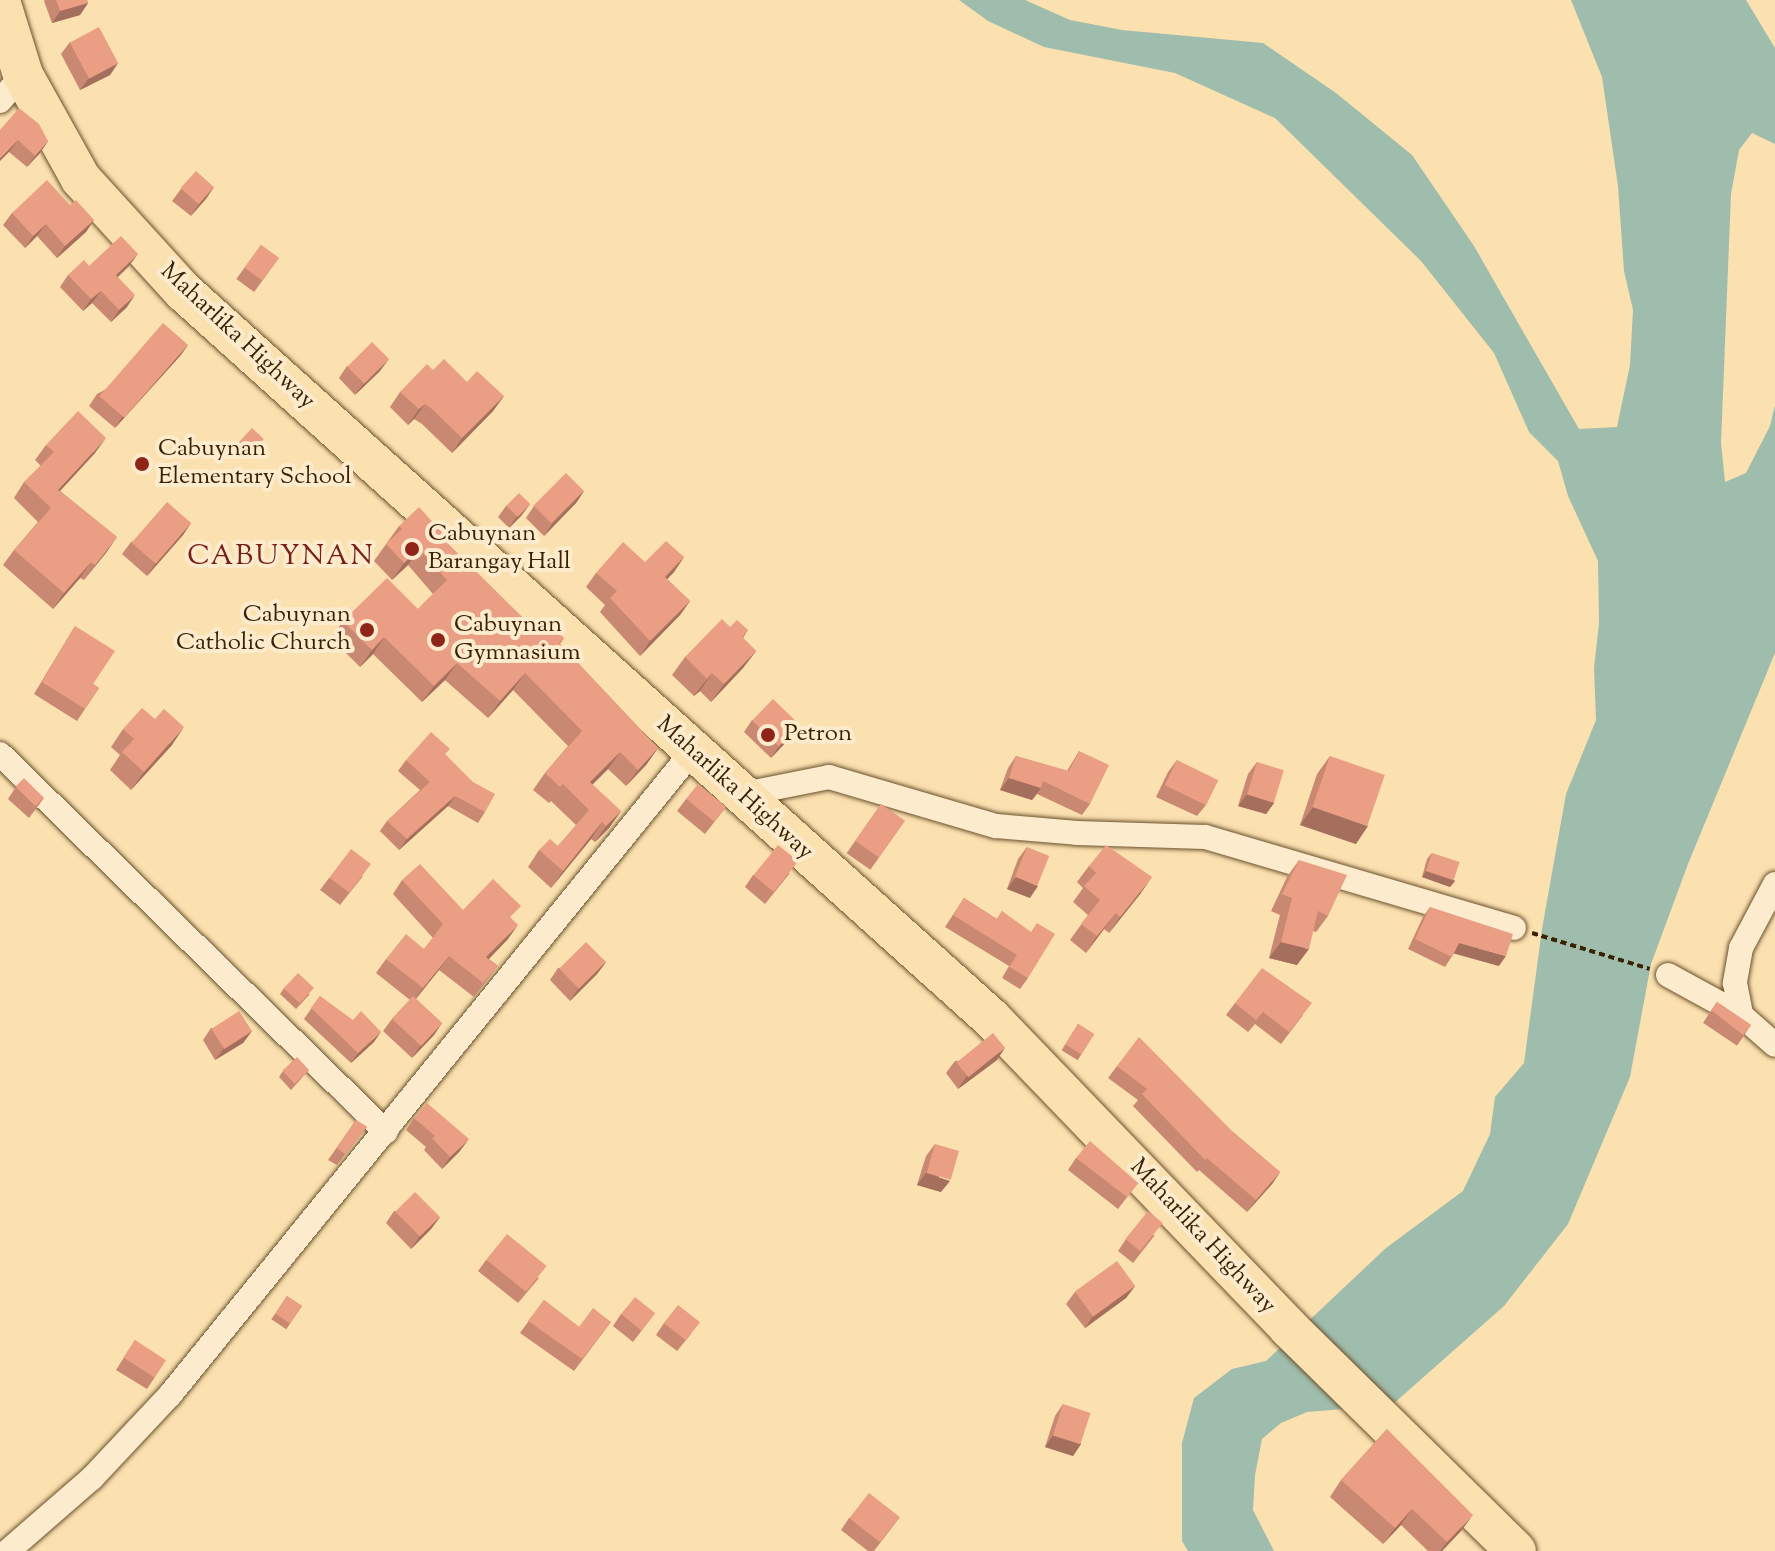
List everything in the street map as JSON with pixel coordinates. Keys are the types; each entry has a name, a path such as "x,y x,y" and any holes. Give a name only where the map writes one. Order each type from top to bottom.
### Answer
{"highway":[{"name":"Maharlika Highway","path":"0,1 12,88 81,179 184,292 739,795 991,1018 1289,1328 1516,1551"}],"street":[{"path":"8,1551 92,1478 170,1395 692,752"},
{"path":"0,754 386,1132"},
{"path":"739,795 829,777 996,826 1077,833 1205,837 1514,928"},
{"path":"1741,1015 1735,983 1741,948 1775,884"},
{"path":"1668,975 1741,1015 1775,1045"}],"path":[{"path":"1514,928 1668,975"}],"shaded area":[{"path":"959,0 1025,0 1070,20 1122,30 1263,43 1336,93 1412,155 1474,246 1579,429 1617,427 1630,365 1633,310 1624,271 1618,186 1602,77 1571,0 1746,0 1775,48 1775,144 1752,133 1739,150 1731,194 1721,443 1725,482 1746,473 1770,426 1775,405 1775,653 1688,864 1651,964 1630,1077 1568,1224 1504,1306 1392,1405 1307,1412 1281,1423 1262,1439 1255,1475 1253,1510 1274,1551 1188,1551 1182,1541 1182,1443 1194,1398 1232,1369 1266,1361 1386,1248 1463,1191 1490,1134 1495,1097 1524,1063 1542,929 1566,794 1596,720 1594,668 1599,623 1598,561 1568,496 1558,461 1529,432 1494,353 1421,261 1275,118 1175,73 1044,47 988,21"}],"building":[{"path":"56,0 87,0 88,3 60,11"},
{"path":"99,27 118,63 89,79 70,42"},
{"path":"19,108 39,124 48,141 35,156 18,140 0,158 0,130"},
{"path":"196,171 214,187 198,204 181,188"},
{"path":"47,180 70,205 76,200 94,220 65,246 46,224 33,236 12,213"},
{"path":"121,236 138,254 116,275 135,295 119,310 101,291 91,299 68,275 84,260 89,266"},
{"path":"261,245 279,258 262,281 245,268"},
{"path":"163,323 188,345 124,418 99,396"},
{"path":"372,342 389,359 364,384 347,367"},
{"path":"444,359 467,382 477,371 504,396 462,438 432,409 425,404 419,409 400,392 427,364 433,370"},
{"path":"78,411 106,438 58,490 117,537 95,565 91,562 64,593 14,550 51,508 24,482 54,452 46,445"},
{"path":"252,428 264,439 250,454 238,443"},
{"path":"566,473 584,491 551,523 533,506"},
{"path":"519,493 530,504 518,517 506,506"},
{"path":"167,502 191,523 156,564 132,543"},
{"path":"419,507 449,540 446,542 533,628 542,618 564,638 559,643 658,748 638,770 620,752 590,782 621,811 606,826 602,822 563,871 539,850 550,839 558,846 589,810 563,784 560,787 545,773 582,731 525,673 500,701 457,663 434,686 384,637 372,650 343,621 387,578 418,609 447,580 419,549 404,563 386,544"},
{"path":"666,541 684,557 665,577 690,601 650,641 610,598 617,591 596,573 623,542 645,562"},
{"path":"722,619 730,627 737,620 748,630 742,637 756,651 724,684 712,673 707,679 685,657"},
{"path":"75,626 115,651 93,684 99,688 85,709 42,682"},
{"path":"773,699 800,725 779,746 752,721"},
{"path":"142,708 155,719 164,709 184,727 144,772 122,752 134,739 123,729"},
{"path":"431,732 450,749 445,754 473,782 495,794 485,812 455,796 407,839 387,821 430,782 406,760"},
{"path":"1079,751 1109,765 1090,804 1043,781 1041,788 1009,778 1016,756 1069,771"},
{"path":"1330,756 1385,775 1367,826 1312,807"},
{"path":"1177,760 1218,780 1206,805 1165,785"},
{"path":"1257,762 1284,770 1274,803 1247,795"},
{"path":"24,778 44,798 35,806 16,786"},
{"path":"698,784 726,807 714,821 686,799"},
{"path":"881,804 905,821 879,857 855,841"},
{"path":"778,845 798,861 774,892 753,875"},
{"path":"1106,845 1152,877 1120,917 1116,913 1097,936 1081,924 1100,900 1084,886 1096,873 1089,866"},
{"path":"1027,847 1049,856 1037,886 1015,877"},
{"path":"351,849 371,864 349,893 329,878"},
{"path":"1432,853 1460,862 1454,880 1426,871"},
{"path":"1299,860 1347,875 1328,916 1318,911 1309,949 1281,942 1292,898 1282,894"},
{"path":"420,864 463,910 493,879 521,906 510,917 518,925 486,957 498,966 483,983 449,956 423,988 386,959 406,934 424,949 443,924 402,880"},
{"path":"964,898 997,919 1002,911 1031,932 1037,923 1055,934 1028,978 1009,967 1017,955 953,915"},
{"path":"1430,907 1513,934 1506,956 1459,943 1452,957 1415,939"},
{"path":"586,942 606,962 579,989 559,969"},
{"path":"1262,968 1312,1003 1289,1032 1263,1012 1256,1020 1235,1003"},
{"path":"298,973 314,988 300,1003 284,988"},
{"path":"320,996 353,1020 361,1011 381,1032 358,1053 311,1008"},
{"path":"413,996 442,1023 421,1046 392,1019"},
{"path":"1717,1002 1751,1025 1743,1035 1711,1010"},
{"path":"239,1011 252,1031 224,1049 211,1029"},
{"path":"1078,1024 1094,1034 1081,1054 1065,1044"},
{"path":"993,1033 1005,1048 968,1077 956,1063"},
{"path":"1139,1037 1233,1132 1280,1172 1256,1200 1207,1158 1205,1160 1142,1094 1147,1089 1117,1066"},
{"path":"297,1057 309,1070 295,1084 282,1071"},
{"path":"427,1103 469,1139 450,1157 432,1138 435,1136 414,1118"},
{"path":"356,1120 367,1127 345,1154 337,1148"},
{"path":"1090,1141 1138,1183 1127,1197 1076,1158"},
{"path":"935,1144 959,1151 951,1180 927,1173"},
{"path":"415,1192 440,1217 420,1237 395,1212"},
{"path":"1148,1211 1163,1223 1140,1251 1125,1239"},
{"path":"507,1234 547,1266 526,1292 486,1260"},
{"path":"1117,1261 1135,1286 1093,1317 1075,1292"},
{"path":"287,1296 302,1306 290,1323 275,1313"},
{"path":"635,1297 655,1313 641,1330 621,1314"},
{"path":"544,1300 579,1327 593,1308 611,1322 582,1359 528,1321"},
{"path":"678,1305 700,1322 686,1340 664,1323"},
{"path":"135,1340 166,1360 155,1378 124,1358"},
{"path":"1063,1404 1091,1413 1080,1444 1053,1435"},
{"path":"1387,1429 1473,1515 1447,1542 1412,1509 1395,1528 1341,1480"},
{"path":"869,1493 900,1517 880,1542 849,1518"}],"place":[{"name":"Cabuynan Elementary School","path":"142,464"},
{"name":"Cabuynan Barangay Hall","path":"412,549"},
{"name":"Cabuynan Catholic Church","path":"367,630"},
{"name":"Cabuynan Gymnasium","path":"438,640"},
{"name":"Petron","path":"768,735"}],"district":[{"name":"CABUYNAN","path":"281,557"}]}
